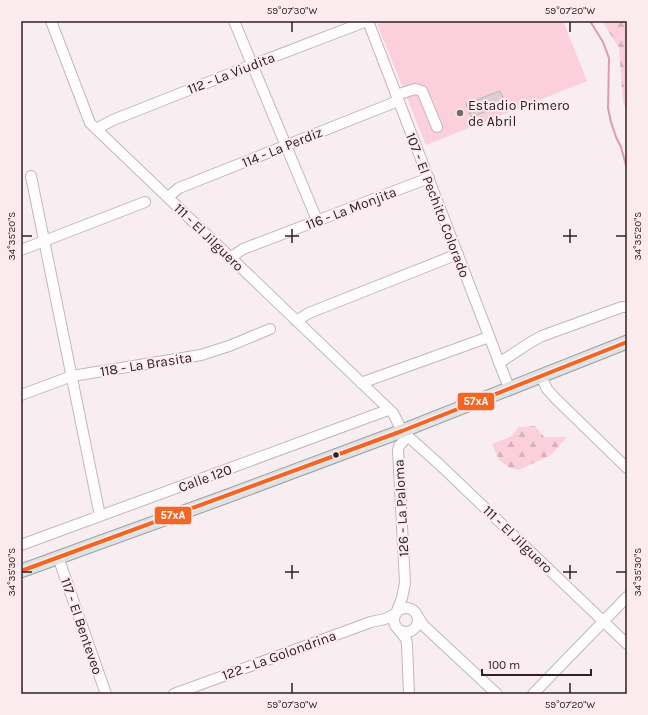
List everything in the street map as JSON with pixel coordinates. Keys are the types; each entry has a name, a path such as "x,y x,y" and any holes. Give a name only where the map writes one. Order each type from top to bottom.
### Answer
{"main road":[{"path":"21,571 405,434 509,388 627,342"}],"street":[{"name":"111 - El Jilguero","path":"51,21 87,118 96,129 388,410 393,413 405,434 416,441 627,644"},
{"path":"234,21 316,220"},
{"name":"112 - La Viudita","path":"96,129 113,120 368,21"},
{"name":"107 - El Pechito Colorado","path":"368,21 509,388"},
{"name":"114 - La Perdiz","path":"168,197 179,188 285,146 397,98 415,88 422,91 438,127"},
{"path":"31,176 100,516"},
{"name":"116 - La Monjita","path":"230,258 244,249 316,220 429,178"},
{"path":"21,250 145,202"},
{"path":"296,321 309,313 458,254"},
{"path":"499,363 530,342 542,336 622,307 627,307"},
{"name":"118 - La Brasita","path":"21,395 72,376 202,355 229,346 270,329"},
{"path":"361,383 489,337"},
{"path":"540,376 547,389 556,399 627,468"},
{"name":"Calle 120","path":"21,545 388,410"},
{"name":"126 - La Paloma","path":"394,619 402,598 404,583 398,450 405,434"},
{"name":"117 - El Benteveo","path":"58,558 106,694"},
{"name":"126 - La Paloma","path":"404,583 417,622"},
{"path":"533,694 627,597"},
{"path":"394,619 404,608 408,608 417,622 497,694"},
{"path":"394,619 405,632 417,622"},
{"path":"394,619 406,639 407,644"},
{"name":"122 - La Golondrina","path":"174,694 371,622 394,619"},
{"path":"409,694 407,644 408,638 417,622"}],"green space":[{"name":"Estadio Primero de Abril","path":"386,21 563,21 587,81 426,145 377,24"},
{"path":"602,21 627,21 627,111 623,102 619,48"},
{"path":"535,426 544,437 567,437 551,455 519,470 510,468 499,460 492,444 512,436 518,427"}],"building":[{"path":"500,91 506,104 471,117 466,104"}],"waterway":[{"path":"590,21 603,42 609,58 608,108 611,122 621,147 627,169"}],"transit line":[{"name":"57xA","path":"21,571 402,431 627,342"}],"place":[{"name":"Estadio Primero de Abril","path":"460,113"}]}
